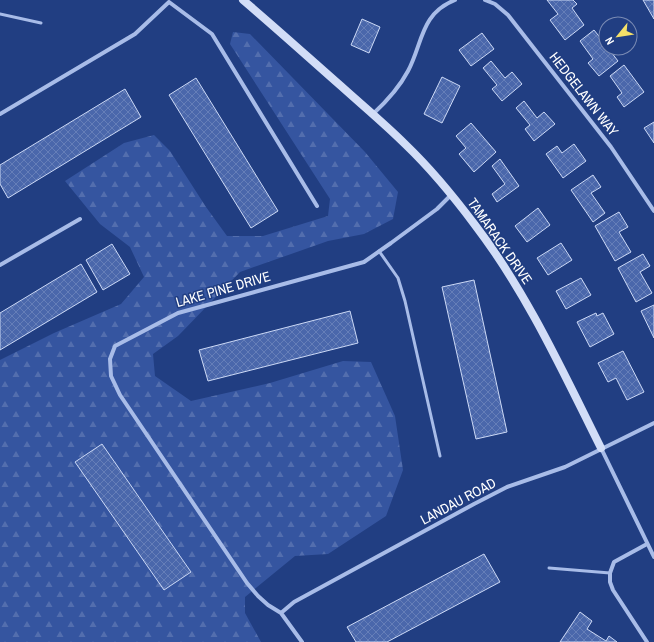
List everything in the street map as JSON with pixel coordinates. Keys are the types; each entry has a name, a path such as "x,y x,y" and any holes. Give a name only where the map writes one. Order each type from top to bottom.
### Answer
{"street":[{"name":"TAMARACK DRIVE","path":"243,0 373,114 406,145 452,195 476,226 505,268 527,304 562,370 654,557"},
{"path":"373,114 388,100 405,76 425,27 432,16 440,8 455,0"},
{"name":"HEDGELAWN WAY","path":"485,0 495,4 508,15 612,147 654,211"},
{"path":"0,114 135,34 170,1 212,34 317,206"},
{"name":"LAKE PINE DRIVE","path":"281,613 268,605 246,583 120,395 111,376 110,359 115,346 178,313 364,262 437,209 452,195"},
{"path":"0,265 80,219"},
{"name":"LANDAU ROAD","path":"281,613 294,602 507,487 565,467 654,423"},
{"path":"647,544 614,562 610,572 610,582 613,590 647,642"},
{"path":"281,613 302,642"}],"lane":[{"path":"0,14 41,23"},
{"path":"379,251 398,278 405,301 440,456"},
{"path":"549,568 610,572"}],"green space":[{"path":"233,32 250,34 365,152 398,192 393,219 364,234 328,241 240,272 178,336 153,354 155,376 191,401 270,383 343,361 371,362 395,416 403,470 386,516 328,554 295,556 245,597 245,613 261,642 0,642 0,360 54,333 121,304 144,277 130,247 100,224 65,181 124,143 154,135 170,151 206,207 227,236 263,236 328,216 330,199 230,44"}],"building":[{"path":"547,0 573,0 577,4 572,8 584,25 565,40 550,20 558,14"},
{"path":"643,0 654,0 654,19"},
{"path":"362,19 380,27 369,53 351,45"},
{"path":"594,30 598,35 598,56 614,56 618,61 599,76 588,63 593,59 580,41"},
{"path":"482,33 494,49 471,66 459,50"},
{"path":"491,61 505,78 512,72 522,84 502,101 492,89 497,85 483,68"},
{"path":"624,65 644,92 624,107 617,97 622,93 610,76"},
{"path":"442,77 460,86 442,123 424,114"},
{"path":"196,78 278,211 251,228 169,95"},
{"path":"125,89 141,117 8,198 0,184 0,165"},
{"path":"524,101 537,118 544,112 555,124 534,141 525,129 530,125 516,108"},
{"path":"654,122 654,143 644,128"},
{"path":"471,123 496,152 474,172 459,154 466,148 456,136"},
{"path":"574,144 586,161 563,178 546,154 557,146 562,153"},
{"path":"500,159 519,186 497,202 492,194 505,184 492,166"},
{"path":"593,175 601,187 591,193 605,213 593,222 571,190"},
{"path":"538,208 550,225 527,242 515,226"},
{"path":"619,212 628,227 619,232 631,252 615,261 595,226"},
{"path":"561,243 572,260 548,275 537,258"},
{"path":"112,244 130,274 103,290 86,260"},
{"path":"643,254 650,266 640,272 652,293 636,302 618,268"},
{"path":"81,264 97,292 0,350 0,313"},
{"path":"581,278 591,295 566,309 556,291"},
{"path":"474,280 507,432 476,439 442,287"},
{"path":"654,305 654,338 641,311"},
{"path":"350,311 358,343 208,381 199,350"},
{"path":"596,313 597,316 603,313 614,334 590,347 577,322"},
{"path":"623,351 644,392 627,400 616,378 608,382 598,363"},
{"path":"102,444 191,572 164,590 75,462"},
{"path":"484,554 500,582 387,642 356,642 347,627"},
{"path":"580,612 592,621 587,629 606,641 609,636 617,642 560,642"}]}
